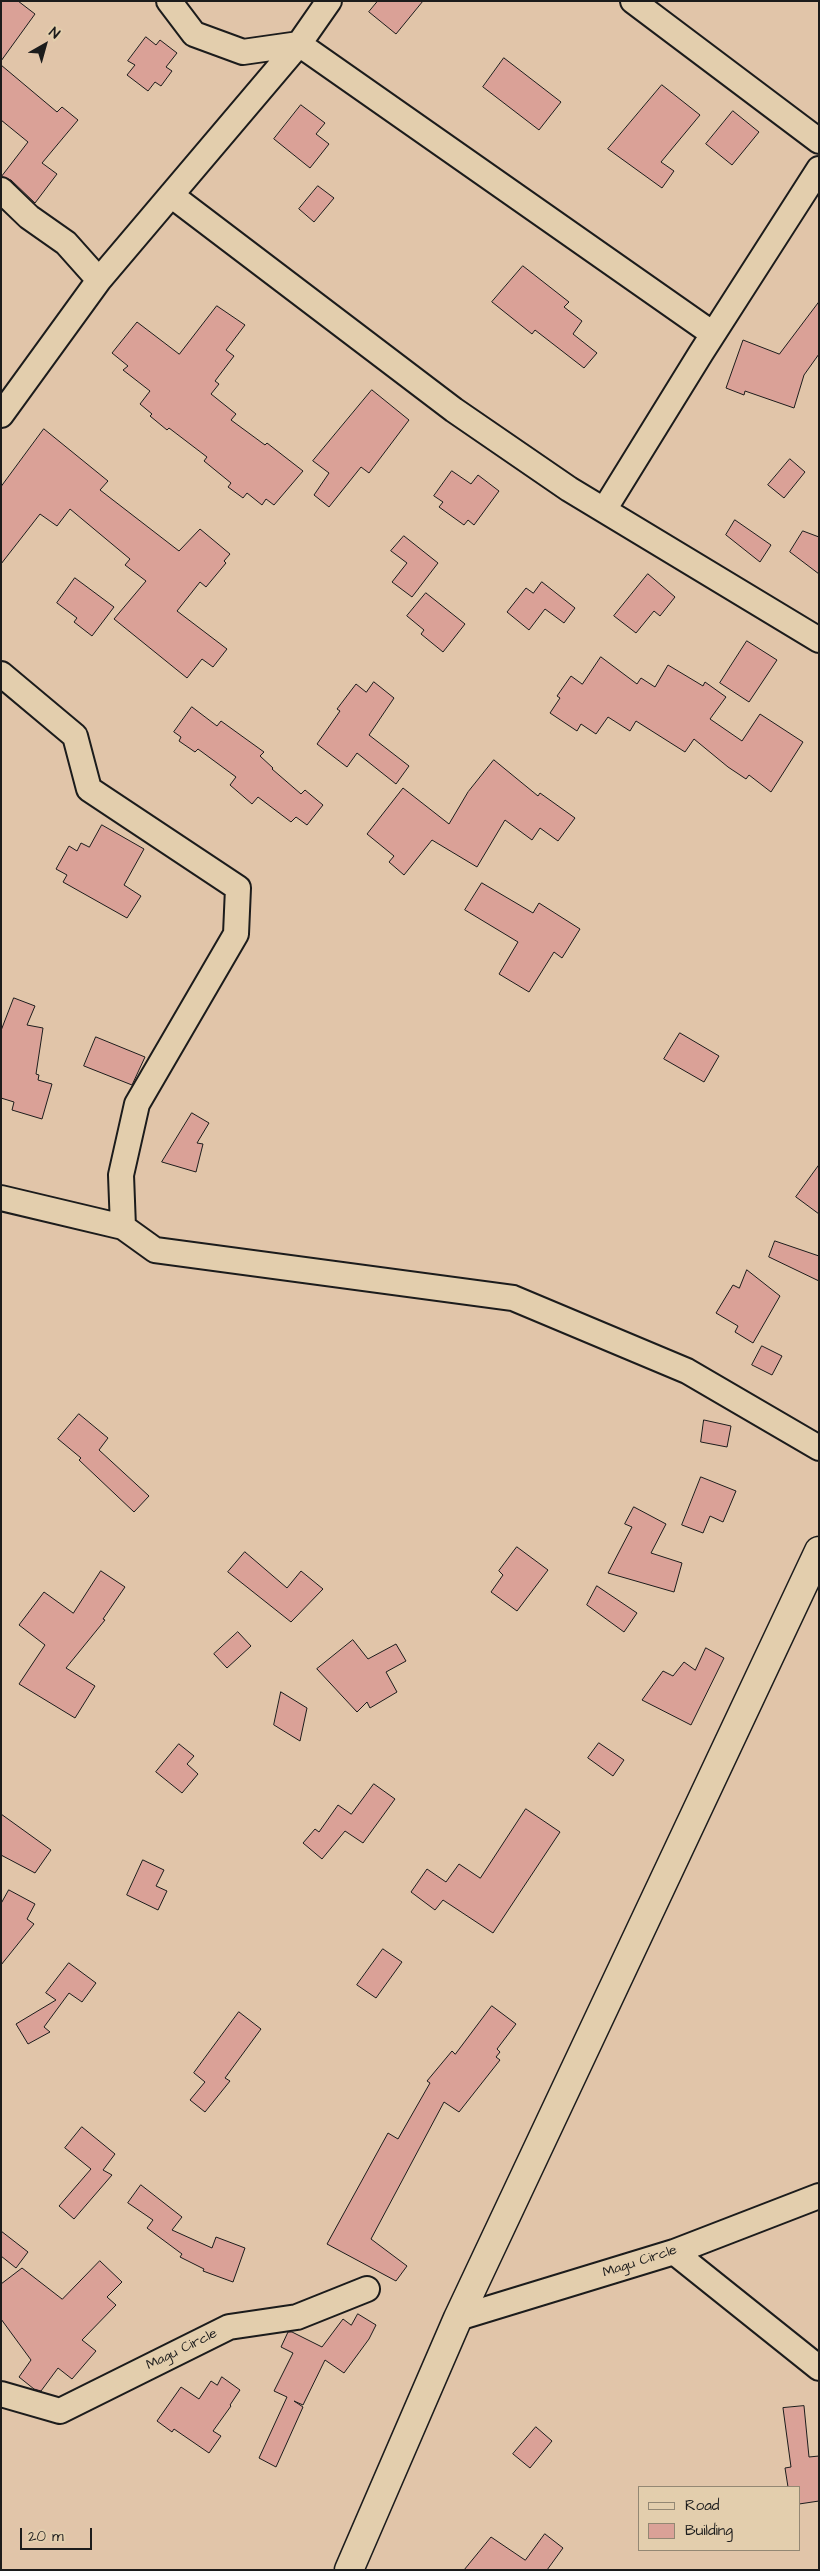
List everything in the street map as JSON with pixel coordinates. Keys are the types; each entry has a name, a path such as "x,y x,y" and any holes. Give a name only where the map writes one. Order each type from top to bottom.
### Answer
{"main road":[{"path":"349,2570 458,2318 819,1551"}],"street":[{"path":"169,1 194,34 243,52 299,44 713,334"},
{"path":"1,415 99,280 299,44 329,1"},
{"path":"633,1 819,141"},
{"path":"604,510 713,334 819,169"},
{"path":"1,190 29,217 66,243 99,280"},
{"path":"171,195 454,410 569,490 819,640"},
{"path":"1,674 75,736 89,789 238,888 236,934 137,1104 121,1175 123,1227"},
{"path":"1,1198 123,1227 155,1250 513,1298 687,1371 819,1448"},
{"name":"Magu Circle","path":"458,2318 674,2252 819,2196"},
{"path":"674,2252 819,2368"},
{"name":"Magu Circle","path":"1,2394 60,2410 229,2327 297,2318 367,2289"}],"building":[{"path":"1,1 18,1 35,14 1,61"},
{"path":"378,1 423,1 396,34 369,12"},
{"path":"146,37 156,45 160,40 177,53 166,67 172,71 161,86 155,82 148,91 127,75 135,65 128,61"},
{"path":"504,58 561,102 539,130 483,87"},
{"path":"1,65 57,112 62,107 78,120 42,163 57,174 35,203 11,180 1,177 28,142 1,120"},
{"path":"662,85 700,115 661,162 674,171 662,188 608,149"},
{"path":"301,105 325,123 316,134 329,144 310,168 274,139"},
{"path":"733,111 759,132 732,165 706,144"},
{"path":"318,186 334,198 314,222 299,209"},
{"path":"523,266 569,302 564,307 582,321 573,334 597,353 584,368 535,330 532,334 492,302"},
{"path":"819,302 819,354 804,375 794,408 745,391 744,395 726,388 743,340 779,354"},
{"path":"217,306 245,325 226,350 234,356 215,381 219,384 211,394 236,414 231,420 265,445 267,443 303,471 274,505 266,499 262,505 247,493 243,498 228,487 231,483 204,461 207,457 150,416 152,414 140,404 150,391 123,370 128,366 112,353 137,322 179,354"},
{"path":"372,390 409,420 369,473 361,467 329,507 314,495 329,473 313,461"},
{"path":"44,429 108,481 100,490 179,551 200,529 230,554 224,561 226,563 206,587 200,582 177,611 227,649 213,667 202,659 187,678 114,619 146,581 125,565 130,559 70,509 57,526 40,514 1,564 1,487"},
{"path":"790,459 805,472 784,498 768,485"},
{"path":"452,471 471,484 478,475 499,491 474,525 468,520 464,525 439,507 443,502 434,496"},
{"path":"735,520 771,545 760,562 726,535"},
{"path":"803,531 819,537 819,574 790,552"},
{"path":"404,536 438,563 412,597 392,582 407,563 391,551"},
{"path":"648,574 675,597 660,616 654,611 636,633 614,616"},
{"path":"75,578 114,607 92,636 74,622 77,618 57,603"},
{"path":"542,582 575,608 564,623 545,609 529,630 507,612 526,588 533,593"},
{"path":"426,593 465,624 443,652 421,634 424,630 407,616"},
{"path":"747,641 777,660 749,702 720,683"},
{"path":"601,657 637,684 641,678 655,687 668,665 703,686 705,682 726,697 710,719 742,741 760,714 803,742 771,792 749,775 746,779 728,767 694,739 685,752 636,721 630,731 608,717 596,734 581,724 577,731 550,713 560,698 557,696 571,676 582,684"},
{"path":"374,682 394,698 369,735 409,766 396,784 357,753 347,767 317,744 340,711 337,709 356,684 366,692"},
{"path":"192,707 217,726 221,721 264,752 260,756 272,769 301,794 305,790 323,805 307,825 296,817 291,822 258,797 252,804 230,785 236,777 198,749 195,752 179,741 181,737 174,732"},
{"path":"494,760 538,796 540,793 575,818 558,841 540,828 532,840 505,820 477,867 432,840 404,875 389,862 394,856 367,834 403,788 449,824 468,792"},
{"path":"102,825 144,849 124,885 141,896 127,918 63,882 67,875 56,869 69,846 77,851 81,843 89,847"},
{"path":"482,883 533,913 539,903 580,929 562,958 554,952 529,992 499,974 518,942 465,910"},
{"path":"14,998 35,1006 27,1025 43,1028 36,1074 39,1075 38,1080 52,1084 42,1119 12,1110 14,1102 1,1098 1,1031"},
{"path":"680,1033 719,1056 704,1082 664,1059"},
{"path":"96,1037 145,1057 132,1085 84,1066"},
{"path":"192,1113 209,1123 197,1143 203,1144 196,1172 162,1162"},
{"path":"819,1165 819,1214 796,1197"},
{"path":"775,1241 819,1256 819,1281 769,1257"},
{"path":"747,1270 780,1296 753,1343 735,1332 738,1326 716,1313 733,1285 739,1288"},
{"path":"762,1346 782,1356 772,1375 752,1365"},
{"path":"79,1414 108,1438 99,1450 149,1496 134,1512 79,1460 81,1458 58,1439"},
{"path":"704,1420 731,1426 727,1447 701,1442"},
{"path":"701,1477 736,1491 723,1522 710,1516 703,1533 682,1525"},
{"path":"634,1507 666,1524 651,1553 682,1563 674,1592 608,1573 632,1527 625,1524"},
{"path":"517,1547 548,1570 517,1611 491,1592 503,1575 499,1571"},
{"path":"245,1552 287,1588 301,1571 323,1589 291,1622 228,1572"},
{"path":"101,1571 125,1587 103,1619 105,1620 66,1668 95,1686 75,1718 19,1684 45,1645 19,1625 44,1592 73,1613"},
{"path":"597,1586 637,1613 624,1632 587,1605"},
{"path":"238,1632 251,1646 227,1668 214,1654"},
{"path":"353,1640 368,1659 396,1644 406,1661 386,1672 397,1692 370,1708 367,1702 357,1712 317,1669"},
{"path":"706,1648 724,1658 691,1725 642,1700 663,1671 673,1676 684,1662 695,1670"},
{"path":"281,1692 307,1708 300,1741 274,1725"},
{"path":"599,1743 624,1760 613,1776 588,1758"},
{"path":"179,1744 194,1756 187,1764 198,1774 182,1793 156,1772"},
{"path":"374,1784 395,1799 363,1843 345,1831 322,1859 303,1843 315,1829 319,1832 338,1805 351,1814"},
{"path":"526,1809 560,1832 493,1933 443,1900 435,1910 411,1892 427,1869 446,1882 459,1864 480,1878"},
{"path":"1,1814 51,1850 35,1873 1,1855"},
{"path":"143,1860 164,1870 156,1886 167,1891 158,1910 127,1895"},
{"path":"9,1890 35,1904 27,1919 34,1924 1,1965 1,1904"},
{"path":"383,1949 402,1962 376,1998 357,1985"},
{"path":"69,1963 96,1983 82,2002 69,1993 44,2027 50,2032 28,2044 16,2024 56,2000 46,1993"},
{"path":"492,2006 516,2024 497,2049 500,2052 496,2057 500,2060 459,2112 444,2102 371,2239 407,2266 396,2281 327,2244 388,2133 398,2139 430,2083 427,2081 452,2051 455,2054"},
{"path":"239,2012 261,2029 225,2078 230,2081 205,2112 190,2100 205,2082 194,2073"},
{"path":"82,2127 115,2154 103,2170 112,2175 74,2219 59,2206 91,2169 65,2148"},
{"path":"141,2185 182,2217 172,2230 212,2248 216,2237 245,2248 233,2282 203,2271 204,2269 180,2257 182,2254 147,2228 153,2220 128,2203"},
{"path":"1,2231 28,2252 16,2268 1,2256"},
{"path":"100,2261 122,2282 107,2297 116,2305 82,2340 96,2351 72,2379 58,2368 41,2391 34,2389 19,2377 31,2360 1,2319 1,2284 22,2268 62,2299"},
{"path":"358,2314 376,2325 369,2339 344,2373 325,2360 303,2405 294,2401 303,2407 276,2467 259,2458 287,2397 274,2391 293,2353 281,2347 288,2332 292,2332 322,2347 343,2319 351,2325"},
{"path":"222,2377 240,2390 213,2431 221,2436 209,2453 174,2429 172,2432 157,2421 181,2387 199,2399 211,2381 217,2385"},
{"path":"804,2406 809,2457 819,2456 819,2501 800,2504 800,2486 788,2486 785,2468 791,2467 783,2408"},
{"path":"536,2427 552,2441 530,2468 513,2454"},
{"path":"545,2534 563,2548 547,2570 464,2570 491,2537 525,2560"}]}
